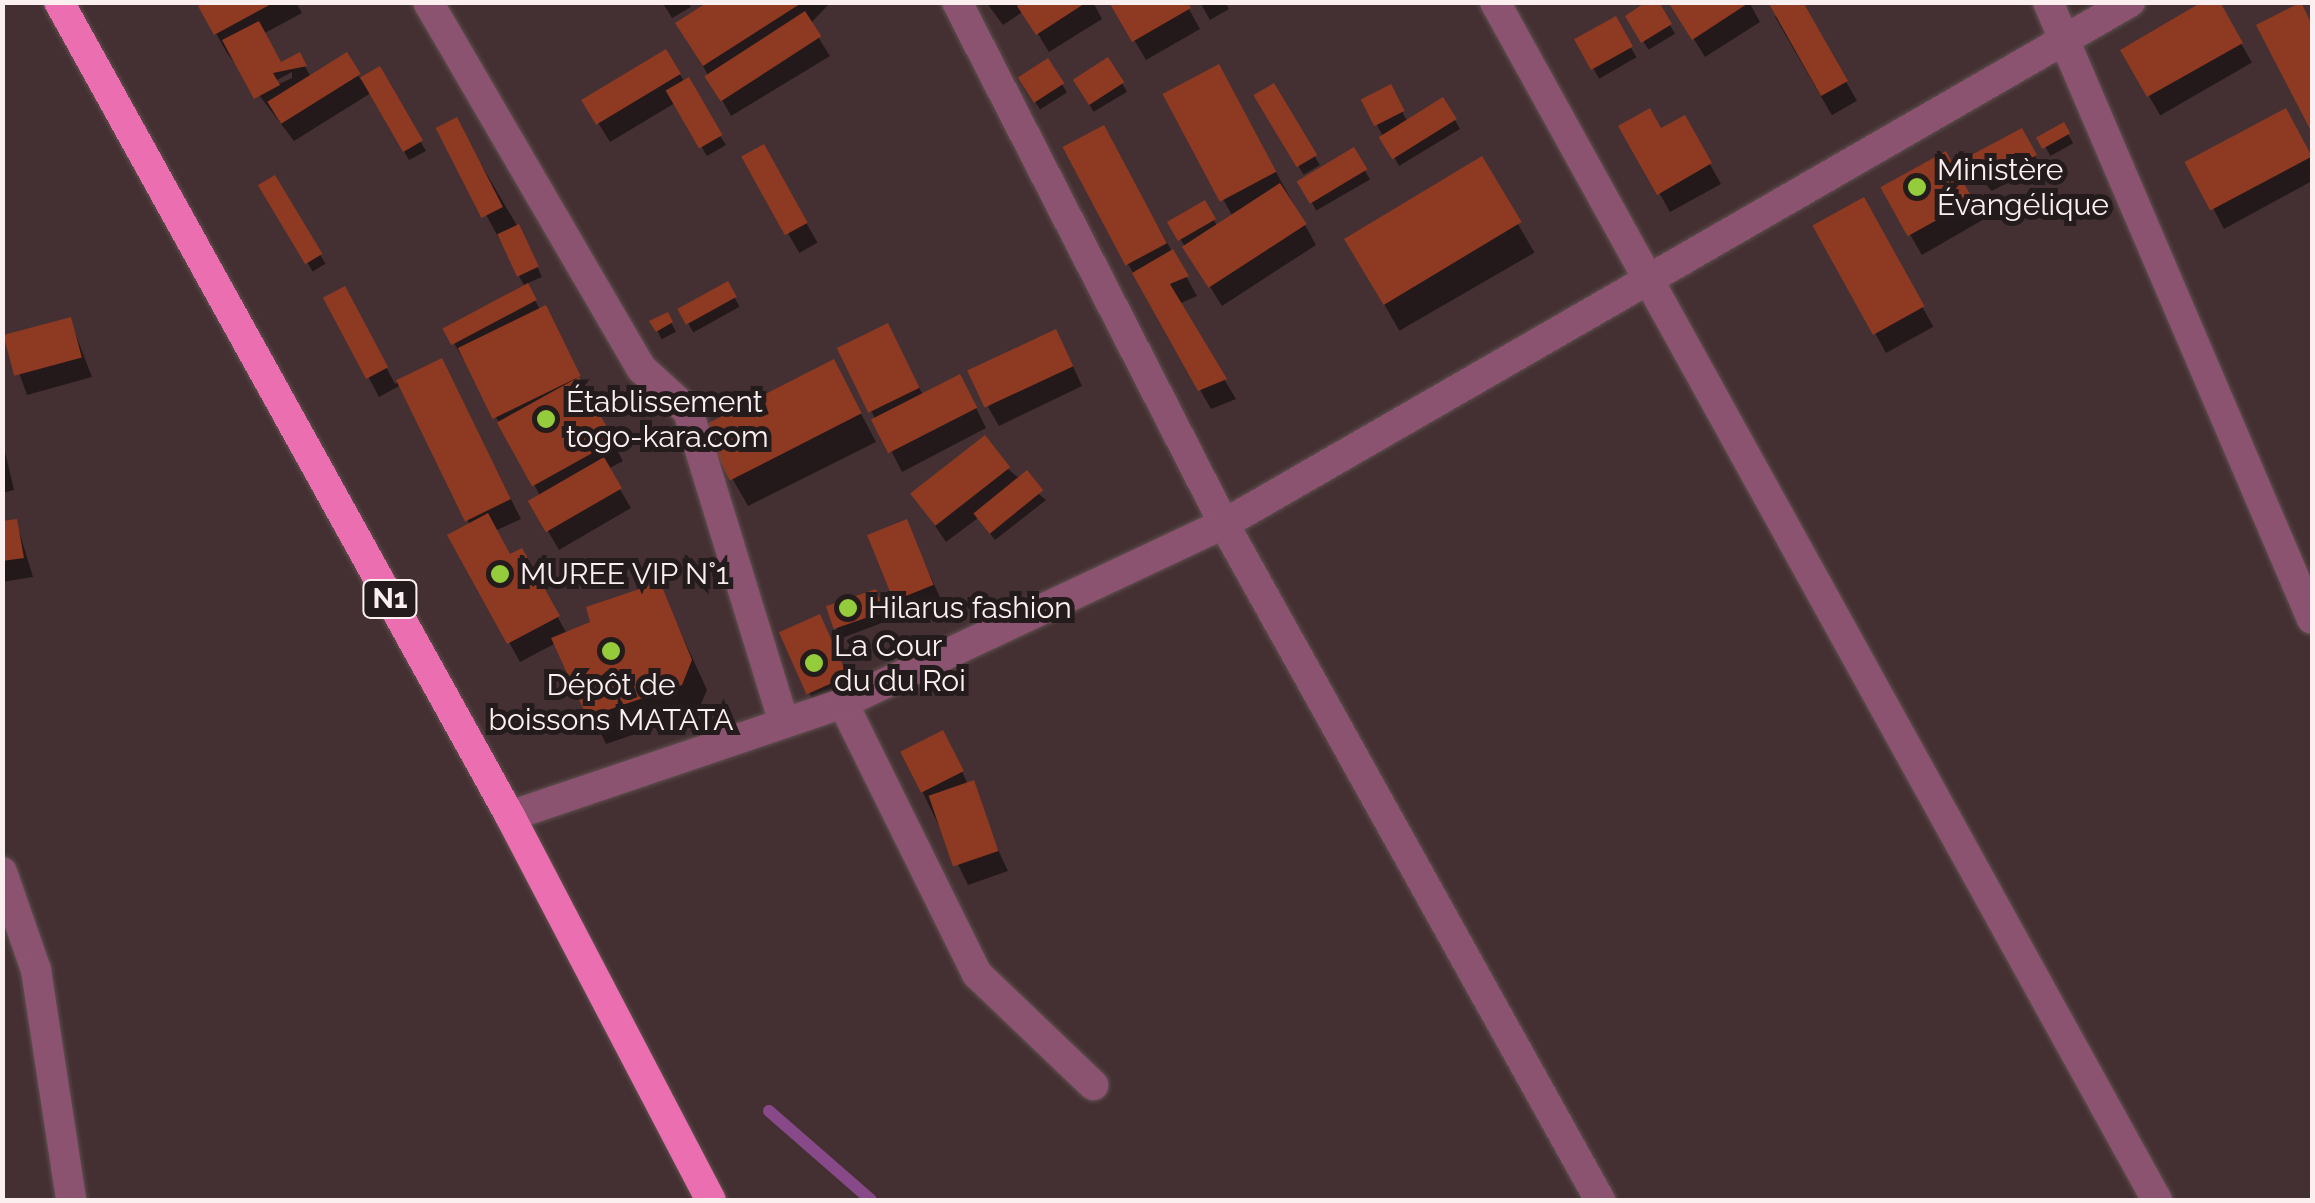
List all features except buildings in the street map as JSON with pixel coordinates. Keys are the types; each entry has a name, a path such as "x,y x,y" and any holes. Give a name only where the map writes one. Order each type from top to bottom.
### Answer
{"highway":[{"name":"N1","path":"60,2 510,816 711,1200"}],"street":[{"path":"428,2 642,369 688,411 783,719"},
{"path":"957,2 1224,524 1600,1200"},
{"path":"1494,2 1648,274 2157,1200"},
{"path":"2048,2 2312,619"},
{"path":"510,816 783,719 843,703 1224,524 1648,274 2130,2"},
{"path":"843,703 977,974 1093,1085"},
{"path":"2,872 36,970 71,1200"}],"waterway":[{"path":"769,1111 871,1200"}],"place":[{"name":"Ministère Évangélique","path":"1917,187"},
{"name":"Établissement togo-kara.com","path":"546,419"},
{"name":"MUREE VIP N°1","path":"500,574"},
{"name":"Hilarus fashion","path":"848,608"},
{"name":"Dépôt de boissons MATATA","path":"611,651"},
{"name":"La Cour du du Roi","path":"814,663"}]}
